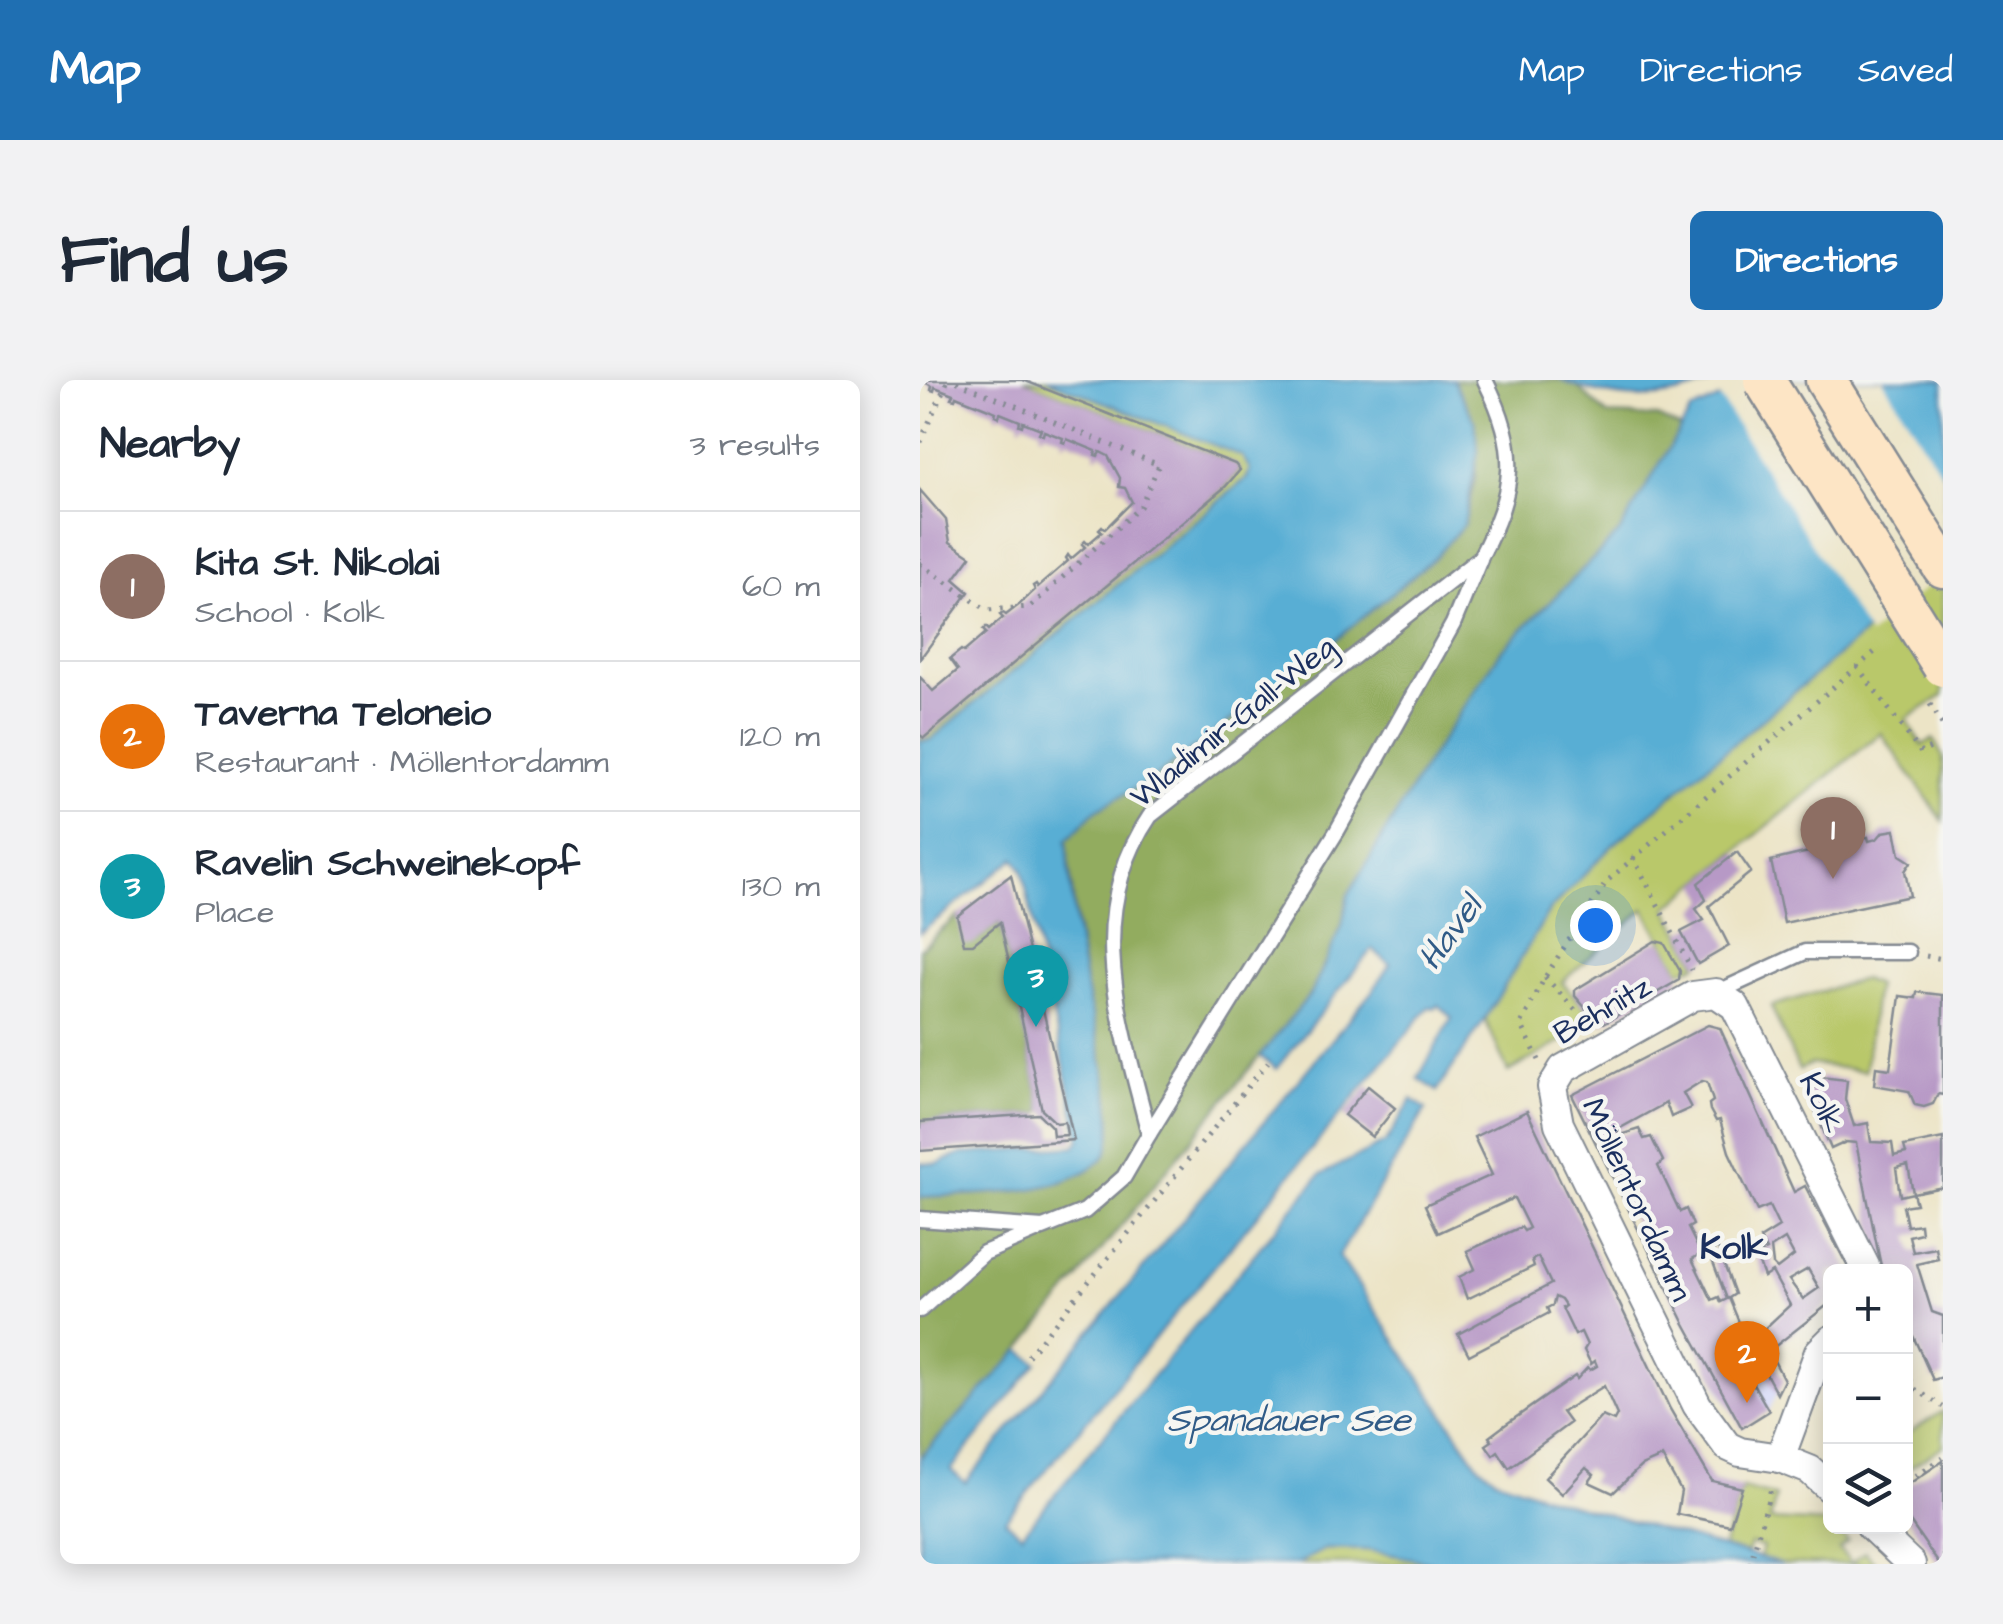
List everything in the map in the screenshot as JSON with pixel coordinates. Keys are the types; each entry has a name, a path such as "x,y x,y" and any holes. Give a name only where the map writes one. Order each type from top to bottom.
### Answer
{"main road":[{"path":"1764,380 1943,666"},
{"path":"1826,380 1943,567"}],"street":[{"name":"Behnitz","path":"1546,1075 1563,1069 1701,988"},
{"name":"Kolk","path":"1701,988 1735,1006 1864,1264"},
{"name":"Möllentordamm","path":"1546,1075 1559,1124 1697,1405 1716,1434 1740,1452 1780,1458 1810,1470 1823,1482"},
{"path":"1780,1458 1823,1348"},
{"path":"1879,1534 1911,1564"}],"lane":[{"name":"Wladimir-Gall-Weg","path":"1149,1134 1112,972 1110,941 1119,877 1134,841 1150,816 1480,558 1506,497 1510,444 1486,380"},
{"path":"920,1310 984,1253 1085,1211 1124,1178 1337,831 1453,624 1480,558"},
{"name":"Behnitz","path":"1701,988 1805,952 1908,952"},
{"path":"920,1219 1043,1228"}],"path":[{"path":"920,442 951,380 1159,466 1140,508 1030,607 987,610 920,564"},
{"path":"1546,1075 1521,1024 1545,978 1607,881 1877,650"},
{"path":"1858,666 1921,753 1936,744"},
{"path":"1930,704 1943,726"},
{"path":"1633,857 1701,988"},
{"path":"1545,978 1595,1032"},
{"path":"1028,1356 1268,1062"},
{"path":"1913,1387 1943,1407"},
{"path":"1913,1477 1943,1458"},
{"path":"1750,1564 1771,1489"}],"shaded area":[{"path":"1769,1351 1784,1380 1769,1411 1742,1428 1717,1385"}],"green space":[{"path":"1023,380 1048,380 1243,456 1250,469 1247,478 930,740 920,741 920,735 925,737 1225,487 1240,470 1235,464"},
{"path":"1453,380 1560,380 1578,387 1607,415 1657,417 1682,428 1619,533 1501,651 1348,895 1342,926 1312,992 1020,1350 920,1458 920,1197 1018,1191 1068,1180 1104,1157 1109,1143 1108,1098 1084,977 1067,840 1096,810 1158,775 1321,652 1434,558 1464,524 1475,479 1475,421"},
{"path":"1943,567 1943,696 1906,719 1922,745 1933,739 1943,757 1943,821 1881,733 1667,908 1698,964 1680,971 1644,909 1562,982 1597,1021 1508,1072 1485,1019 1549,911 1612,846"},
{"path":"957,916 973,943 1000,922 1042,1110 1039,1114 920,1122 920,949"},
{"path":"1863,979 1876,985 1865,1071 1811,1064 1799,1070 1771,1006"},
{"path":"1943,1411 1943,1446 1913,1465 1913,1430"},
{"path":"1742,1488 1776,1497 1770,1520 1823,1523 1823,1534 1841,1534 1848,1541 1839,1549 1851,1563 1865,1552 1876,1564 1782,1564 1760,1557 1763,1547 1750,1544 1747,1553 1723,1547"},
{"path":"1325,1549 1367,1550 1440,1564 1297,1564"}],"water":[{"path":"1048,380 1453,380 1475,421 1478,450 1464,524 1434,558 1321,652 1158,775 1096,810 1067,840 1079,948 1109,1100 1111,1125 1104,1157 1067,1180 1043,1187 920,1197 920,1163 937,1164 961,1154 1075,1146 1080,1140 1022,870 1015,858 920,933 920,741 930,740 1247,478 1250,469 1242,456"},
{"path":"1560,380 1718,380 1678,394 1639,398 1601,393"},
{"path":"1759,380 1943,380 1943,567 1612,846 1549,911 1437,1091 1418,1078 1452,1018 1438,1005 1429,1007 1005,1520 1022,1534 1320,1175 1386,1142 1412,1099 1426,1109 1339,1256 1478,1465 1497,1479 1557,1500 1782,1564 1440,1564 1367,1550 1325,1549 1297,1564 920,1564 920,1458 1020,1350 1037,1363 951,1470 965,1483 1374,989 1390,964 1372,949 1276,1069 1260,1056 1312,992 1342,926 1348,895 1426,764 1501,651 1619,533 1691,411"}],"pier":[{"path":"1747,380 1883,380 1943,476 1943,573 1869,636 1717,393"}],"building":[{"path":"920,380 1023,380 1235,464 1240,470 1225,487 924,738 920,735 920,677 933,691 958,670 950,659 986,633 986,627 989,630 1003,618 1000,615 1020,604 1035,590 1033,586 1038,587 1068,561 1068,555 1071,559 1085,547 1085,541 1088,544 1102,532 1102,526 1105,529 1132,502 1125,488 1119,487 1120,478 1108,456 1100,452 1095,455 1096,451 1067,439 1062,442 1063,438 1044,431 1043,435 1039,433 1041,429 1023,422 1019,425 1020,421 1000,413 999,417 996,412 956,396 951,398 953,394 935,387 931,390 932,386"},
{"path":"920,490 946,520 950,542 971,556 954,579 969,592 920,659"},
{"path":"1895,830 1900,855 1911,862 1905,871 1910,896 1784,923 1771,861 1842,844 1853,845 1858,839 1877,839 1883,832"},
{"path":"1737,852 1751,872 1709,906 1729,946 1698,964 1681,932 1704,920 1696,909 1706,900 1698,883"},
{"path":"1011,875 1074,1140 920,1151 920,1122 1039,1114 1052,1127 1053,1136 1067,1135 1065,1122 1056,1123 1042,1110 1000,922 973,944 964,944 957,916"},
{"path":"1655,941 1664,943 1680,971 1679,980 1604,1023 1597,1021 1575,996 1575,990"},
{"path":"1917,992 1943,995 1943,1095 1938,1094 1933,1104 1924,1107 1915,1105 1909,1091 1874,1085 1876,1067 1890,1069 1900,996 1916,998"},
{"path":"1708,1025 1720,1028 1794,1192 1805,1186 1846,1264 1823,1264 1823,1309 1769,1351 1784,1380 1777,1394 1764,1370 1751,1380 1769,1411 1742,1428 1683,1320 1572,1095","holes":["1707,1082 1713,1101 1710,1110 1716,1121 1720,1120 1729,1152 1757,1211 1769,1206 1779,1227 1760,1239 1766,1250 1756,1255 1764,1277 1772,1272 1790,1305 1748,1344 1729,1298 1735,1294 1718,1248 1709,1252 1727,1299 1721,1302 1719,1297 1712,1300 1692,1259 1701,1254 1688,1228 1693,1225 1686,1209 1680,1212 1658,1166 1663,1161 1651,1137 1644,1139 1639,1129 1620,1135 1617,1130 1666,1103 1671,1117 1691,1108 1683,1093","1785,1239 1794,1256 1777,1269 1771,1248","1808,1269 1819,1288 1803,1299 1789,1280"]},
{"path":"1820,1077 1847,1080 1845,1099 1854,1126 1868,1123 1871,1142 1892,1143 1894,1156 1906,1153 1904,1146 1943,1138 1943,1187 1913,1193 1916,1204 1903,1206 1907,1226 1920,1224 1921,1233 1909,1236 1913,1252 1936,1248 1938,1259 1917,1264 1932,1312 1943,1316 1943,1377 1933,1380 1913,1336 1913,1264 1881,1264 1856,1143 1846,1142 1831,1149 1807,1091 1819,1086","holes":["1908,1165 1913,1193 1900,1196 1896,1168"]},
{"path":"1368,1086 1395,1108 1372,1137 1344,1115"},
{"path":"1527,1111 1670,1409 1712,1481 1742,1488 1730,1525 1677,1514 1681,1491 1662,1457 1641,1466 1613,1493 1589,1482 1594,1475 1586,1468 1562,1494 1545,1478 1602,1416 1614,1421 1617,1415 1604,1386 1562,1412 1570,1423 1509,1468 1498,1451 1493,1455 1486,1445 1492,1441 1489,1437 1505,1425 1575,1376 1577,1379 1588,1367 1590,1370 1597,1366 1595,1361 1591,1364 1581,1332 1575,1335 1562,1308 1565,1306 1555,1297 1553,1305 1547,1308 1549,1313 1469,1355 1458,1334 1551,1284 1538,1257 1532,1260 1534,1266 1467,1299 1459,1277 1475,1269 1467,1251 1521,1227 1524,1231 1529,1228 1514,1198 1438,1233 1425,1205 1492,1175 1474,1137"},
{"path":"1943,1461 1943,1564 1939,1564 1913,1526 1913,1481"}],"place":[{"name":"Kita St. Nikolai","path":"1833,879"},
{"name":"Ravelin Schweinekopf","path":"1036,1027"},
{"name":"Taverna Teloneio","path":"1747,1403"}],"district":[{"name":"Kolk","path":"1734,1246"}],"water label":[{"name":"Havel","path":"1449,932"},
{"name":"Spandauer See","path":"1289,1419"}]}
